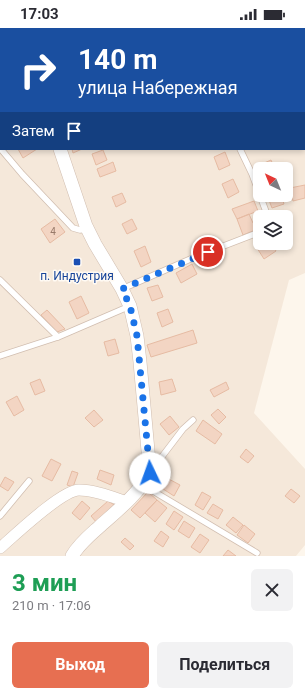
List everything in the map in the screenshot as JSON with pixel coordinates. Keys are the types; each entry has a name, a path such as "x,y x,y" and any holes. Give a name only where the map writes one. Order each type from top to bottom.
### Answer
{"street":[{"path":"60,150 88,229 130,306 137,336 150,473 143,485 127,502 78,546 72,556"},
{"path":"0,548 60,498 78,490 100,494 127,502"}],"lane":[{"path":"2,150 22,174 73,228 80,230 88,229"},
{"path":"240,150 252,174 265,210"},
{"path":"122,289 195,257 253,235"},
{"path":"0,280 58,337"},
{"path":"0,356 58,337 130,306"},
{"path":"150,473 183,430 193,420"},
{"path":"0,516 29,481"},
{"path":"143,485 257,553"}],"shaded area":[{"path":"0,150 305,150 305,273 289,280 254,413 305,469 305,545 296,556 0,556"}],"building":[{"path":"19,150 35,150 23,158"},
{"path":"72,150 80,150 73,153"},
{"path":"103,150 107,160 96,165 92,154"},
{"path":"225,152 230,165 219,170 214,157"},
{"path":"113,162 116,171 100,177 97,169"},
{"path":"233,179 239,192 228,198 222,184"},
{"path":"305,185 305,198 293,201 293,187"},
{"path":"122,193 126,202 116,207 112,197"},
{"path":"253,201 258,210 253,210 253,213 237,219 232,209"},
{"path":"270,202 283,202 284,204 272,208"},
{"path":"249,214 253,223 253,231 243,235 237,219"},
{"path":"55,219 65,232 50,243 41,229"},
{"path":"132,219 137,229 127,234 122,224"},
{"path":"145,246 151,262 141,267 134,251"},
{"path":"258,250 275,250 276,251 264,259"},
{"path":"192,264 197,274 181,283 176,273"},
{"path":"158,285 163,297 152,301 147,288"},
{"path":"81,296 89,313 77,319 69,302"},
{"path":"168,309 173,322 162,327 157,313"},
{"path":"47,310 65,329 57,332 41,315"},
{"path":"193,330 197,343 151,357 147,345"},
{"path":"115,339 119,353 108,356 104,342"},
{"path":"40,379 45,391 35,395 30,383"},
{"path":"172,379 176,391 161,395 159,382"},
{"path":"226,382 229,389 214,397 210,390"},
{"path":"17,396 24,410 14,416 6,402"},
{"path":"218,409 226,417 219,424 211,415"},
{"path":"94,410 103,420 94,427 85,418"},
{"path":"170,416 179,427 169,435 160,424"},
{"path":"203,420 222,434 215,444 196,431"},
{"path":"246,449 254,456 248,463 240,457"},
{"path":"51,459 61,464 52,481 42,476"},
{"path":"100,470 114,475 111,485 97,479"},
{"path":"72,471 78,473 73,487 67,485"},
{"path":"5,477 14,482 8,491 0,486"},
{"path":"165,477 180,485 174,496 160,487"},
{"path":"291,489 300,496 294,503 285,496"},
{"path":"148,492 157,500 140,518 131,510"},
{"path":"202,492 211,497 203,510 195,505"},
{"path":"157,500 167,508 155,522 145,513"},
{"path":"82,501 90,508 80,520 72,513"},
{"path":"108,501 116,506 97,523 91,516"},
{"path":"213,504 223,510 218,519 207,513"},
{"path":"174,511 183,517 174,530 166,524"},
{"path":"233,517 243,525 236,533 226,525"},
{"path":"184,521 195,528 189,538 178,531"},
{"path":"244,525 255,534 248,543 237,535"},
{"path":"161,531 169,537 163,547 154,541"},
{"path":"200,534 209,540 200,553 191,547"},
{"path":"125,538 134,546 130,550 121,542"},
{"path":"228,550 236,556 223,556"}],"place":[{"name":"п. Индустрия","path":"77,262"}],"route":[{"path":"150,473 137,336 130,306 122,289 208,252"}]}
